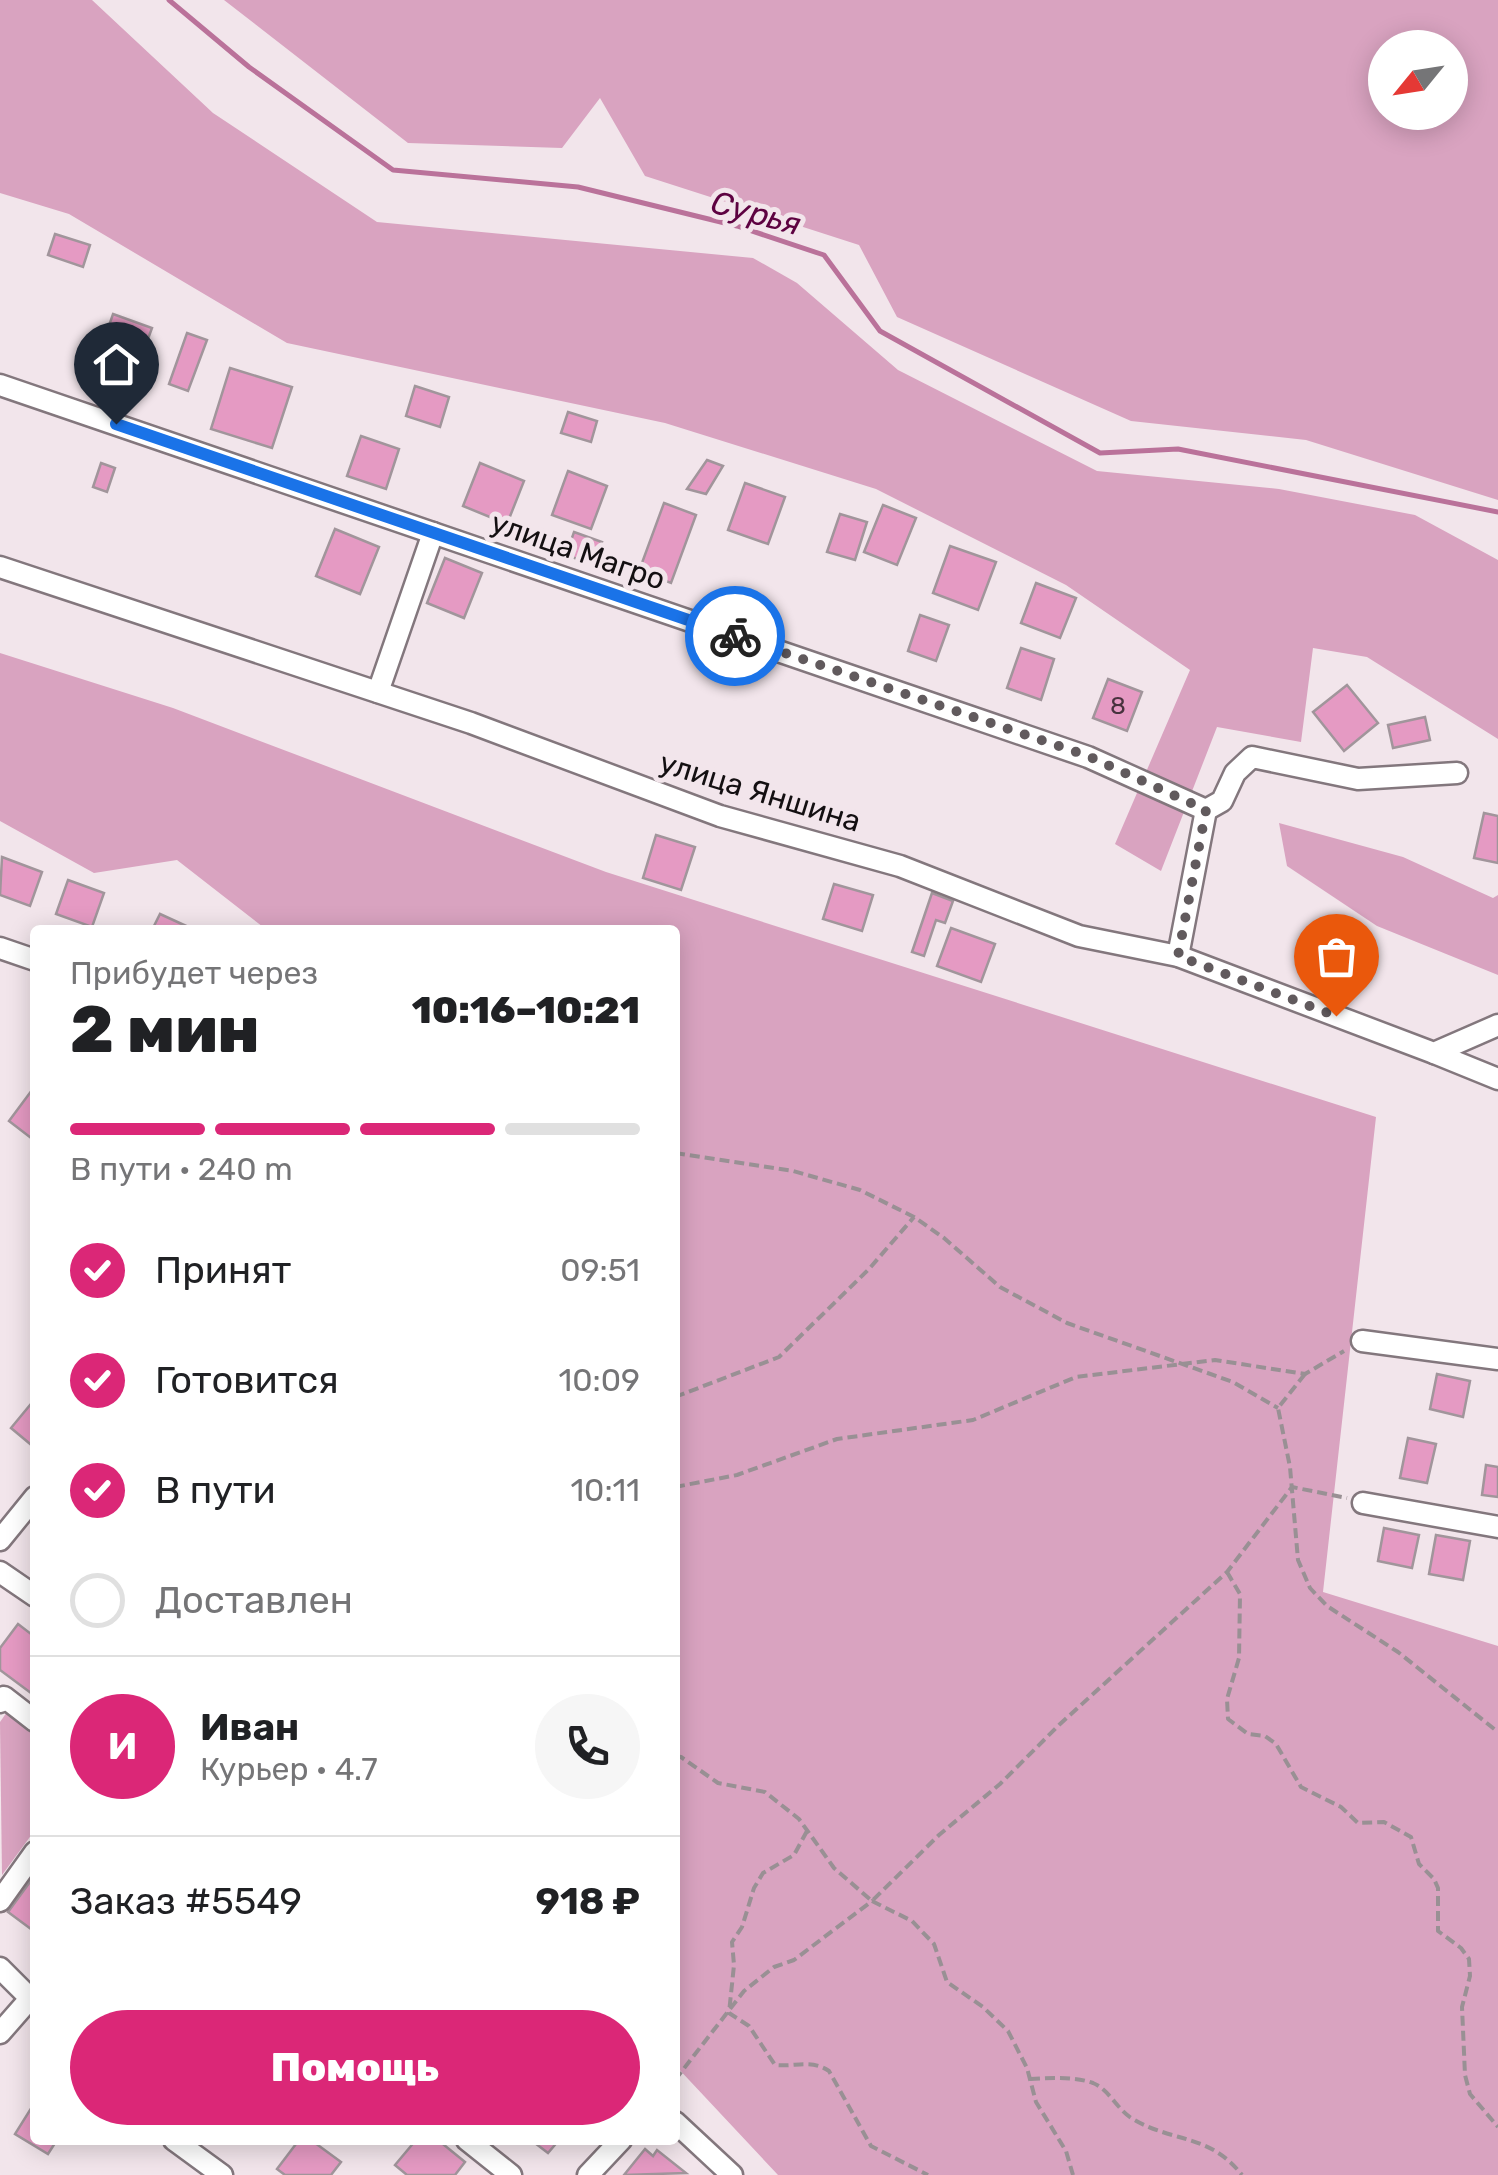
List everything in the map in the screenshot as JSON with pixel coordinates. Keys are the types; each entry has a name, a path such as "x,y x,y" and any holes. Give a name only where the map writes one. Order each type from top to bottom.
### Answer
{"street":[{"name":"улица Магро","path":"0,385 1088,756 1206,810"},
{"path":"378,692 433,533"},
{"name":"улица Яншина","path":"0,567 471,723 720,816 900,866 1079,936 1178,956 1498,1079"},
{"path":"1178,956 1206,810 1222,801 1235,773 1252,757 1358,780 1457,773"},
{"path":"0,948 30,958"},
{"path":"1434,1053 1498,1025"},
{"path":"1362,1341 1498,1360"},
{"path":"0,1540 30,1503"},
{"path":"1363,1503 1498,1527"},
{"path":"0,1572 30,1593"},
{"path":"0,1702 4,1697 30,1716"},
{"path":"0,1901 30,1859"},
{"path":"0,1968 30,1993"},
{"path":"0,2033 30,1998"},
{"path":"680,2127 732,2175"},
{"path":"181,2145 222,2175"},
{"path":"473,2145 510,2175"},
{"path":"599,2170 617,2145"}],"path":[{"path":"680,1155 793,1171 860,1190 914,1216 1000,1287 1067,1323 1233,1382 1278,1408"},
{"path":"680,1396 779,1357 869,1270 914,1216"},
{"path":"1362,1341 1306,1374 1278,1408 1292,1487 1298,1560 1310,1588 1327,1606 1375,1635 1498,1732"},
{"path":"680,1486 737,1476 838,1440 973,1420 1076,1377 1215,1360 1306,1374"},
{"path":"1292,1487 1363,1503"},
{"path":"680,2074 744,1991 774,1968 794,1960 872,1901 1228,1572 1292,1487"},
{"path":"1228,1572 1240,1594 1240,1658 1227,1700 1228,1719 1248,1734 1265,1736 1276,1744 1301,1788 1341,1807 1358,1823 1384,1822 1411,1837 1419,1864 1438,1888 1438,1931 1469,1959 1470,1976 1462,2008 1465,2075 1470,2094 1498,2127"},
{"path":"680,1757 718,1783 765,1792 799,1818 834,1868 872,1901 912,1922 934,1944 947,1982 984,2007 1008,2031 1036,2102 1066,2151 1073,2175"},
{"path":"728,2013 734,1965 732,1942 742,1926 754,1888 763,1872 794,1855 807,1830"},
{"path":"728,2013 750,2026 775,2065 792,2067 806,2062 829,2071 871,2146 928,2175"},
{"path":"1030,2079 1073,2078 1096,2084 1118,2109 1134,2120 1222,2153 1242,2175"}],"shaded area":[{"path":"0,0 92,0 213,113 377,222 753,258 797,283 898,370 1097,471 1279,489 1415,515 1498,560 1498,739 1367,657 1313,648 1301,742 1217,727 1161,871 1115,844 1190,670 1066,585 876,489 665,423 287,343 69,214 0,193"},
{"path":"224,0 1498,0 1498,500 1306,440 1131,421 897,317 859,245 645,176 600,98 562,148 408,143"},
{"path":"0,653 173,708 606,872 1376,1117 1323,1592 1498,1646 1498,2175 778,2175 680,2070 680,925 261,925 177,860 94,873 0,821"},
{"path":"1279,823 1403,857 1493,898 1498,895 1498,975 1377,926 1287,866"},
{"path":"7,1712 30,1728 30,1837 2,1875 0,1722"}],"building":[{"path":"55,234 90,245 83,267 48,255"},
{"path":"113,314 152,328 138,366 100,352"},
{"path":"187,333 207,340 188,391 169,384"},
{"path":"230,368 292,387 272,448 211,429"},
{"path":"415,386 449,397 440,427 406,416"},
{"path":"568,412 597,421 591,442 561,433"},
{"path":"361,436 399,449 386,489 347,476"},
{"path":"707,460 723,466 706,494 687,489"},
{"path":"101,463 115,468 107,492 93,487"},
{"path":"480,463 524,481 507,524 463,506"},
{"path":"568,471 607,486 591,529 552,515"},
{"path":"745,483 785,497 768,544 728,530"},
{"path":"664,503 696,515 671,583 639,571"},
{"path":"883,505 916,518 897,565 864,552"},
{"path":"840,514 867,522 855,560 827,552"},
{"path":"335,529 379,547 360,594 316,576"},
{"path":"574,532 602,542 594,565 566,555"},
{"path":"950,546 996,562 978,610 933,593"},
{"path":"445,558 482,573 464,618 427,603"},
{"path":"1036,583 1076,598 1060,638 1021,623"},
{"path":"920,615 949,625 936,661 908,651"},
{"path":"1021,648 1054,659 1041,700 1007,688"},
{"path":"1108,679 1142,692 1127,731 1093,718"},
{"path":"1347,685 1378,723 1344,751 1313,712"},
{"path":"1425,717 1430,740 1393,748 1388,725"},
{"path":"1484,813 1498,816 1498,863 1474,858"},
{"path":"656,835 695,847 681,890 643,878"},
{"path":"2,857 42,872 30,906 0,895"},
{"path":"68,880 104,893 93,925 56,914"},
{"path":"834,884 873,895 862,931 823,919"},
{"path":"932,893 953,901 945,923 936,920 924,956 912,952"},
{"path":"160,914 184,925 154,925"},
{"path":"951,928 995,944 981,982 937,966"},
{"path":"30,1093 30,1137 9,1121"},
{"path":"1437,1374 1470,1381 1463,1417 1430,1409"},
{"path":"30,1405 30,1444 11,1428"},
{"path":"1408,1438 1436,1444 1427,1483 1400,1478"},
{"path":"1486,1465 1498,1467 1498,1497 1482,1495"},
{"path":"1384,1528 1419,1535 1412,1568 1378,1561"},
{"path":"1436,1535 1470,1541 1463,1580 1429,1574"},
{"path":"18,1624 30,1633 30,1692 0,1670 0,1648"},
{"path":"30,1882 30,1928 8,1912"},
{"path":"30,2110 30,2143 15,2134"},
{"path":"33,2145 54,2145 48,2154"},
{"path":"295,2145 318,2145 341,2162 331,2175 285,2175 277,2169"},
{"path":"412,2145 444,2145 465,2162 455,2175 407,2175 395,2165"},
{"path":"538,2145 555,2145 548,2153"},
{"path":"645,2149 653,2156 657,2150 686,2173 624,2175"}],"waterway":[{"name":"Сурья","path":"169,0 249,67 393,170 578,187 737,226 824,255 880,331 1100,453 1178,449 1498,512"}],"way so far":[{"path":"735,636 1088,756 1206,810 1178,956 1336,1016"}],"route":[{"path":"116,424 735,636"}]}
